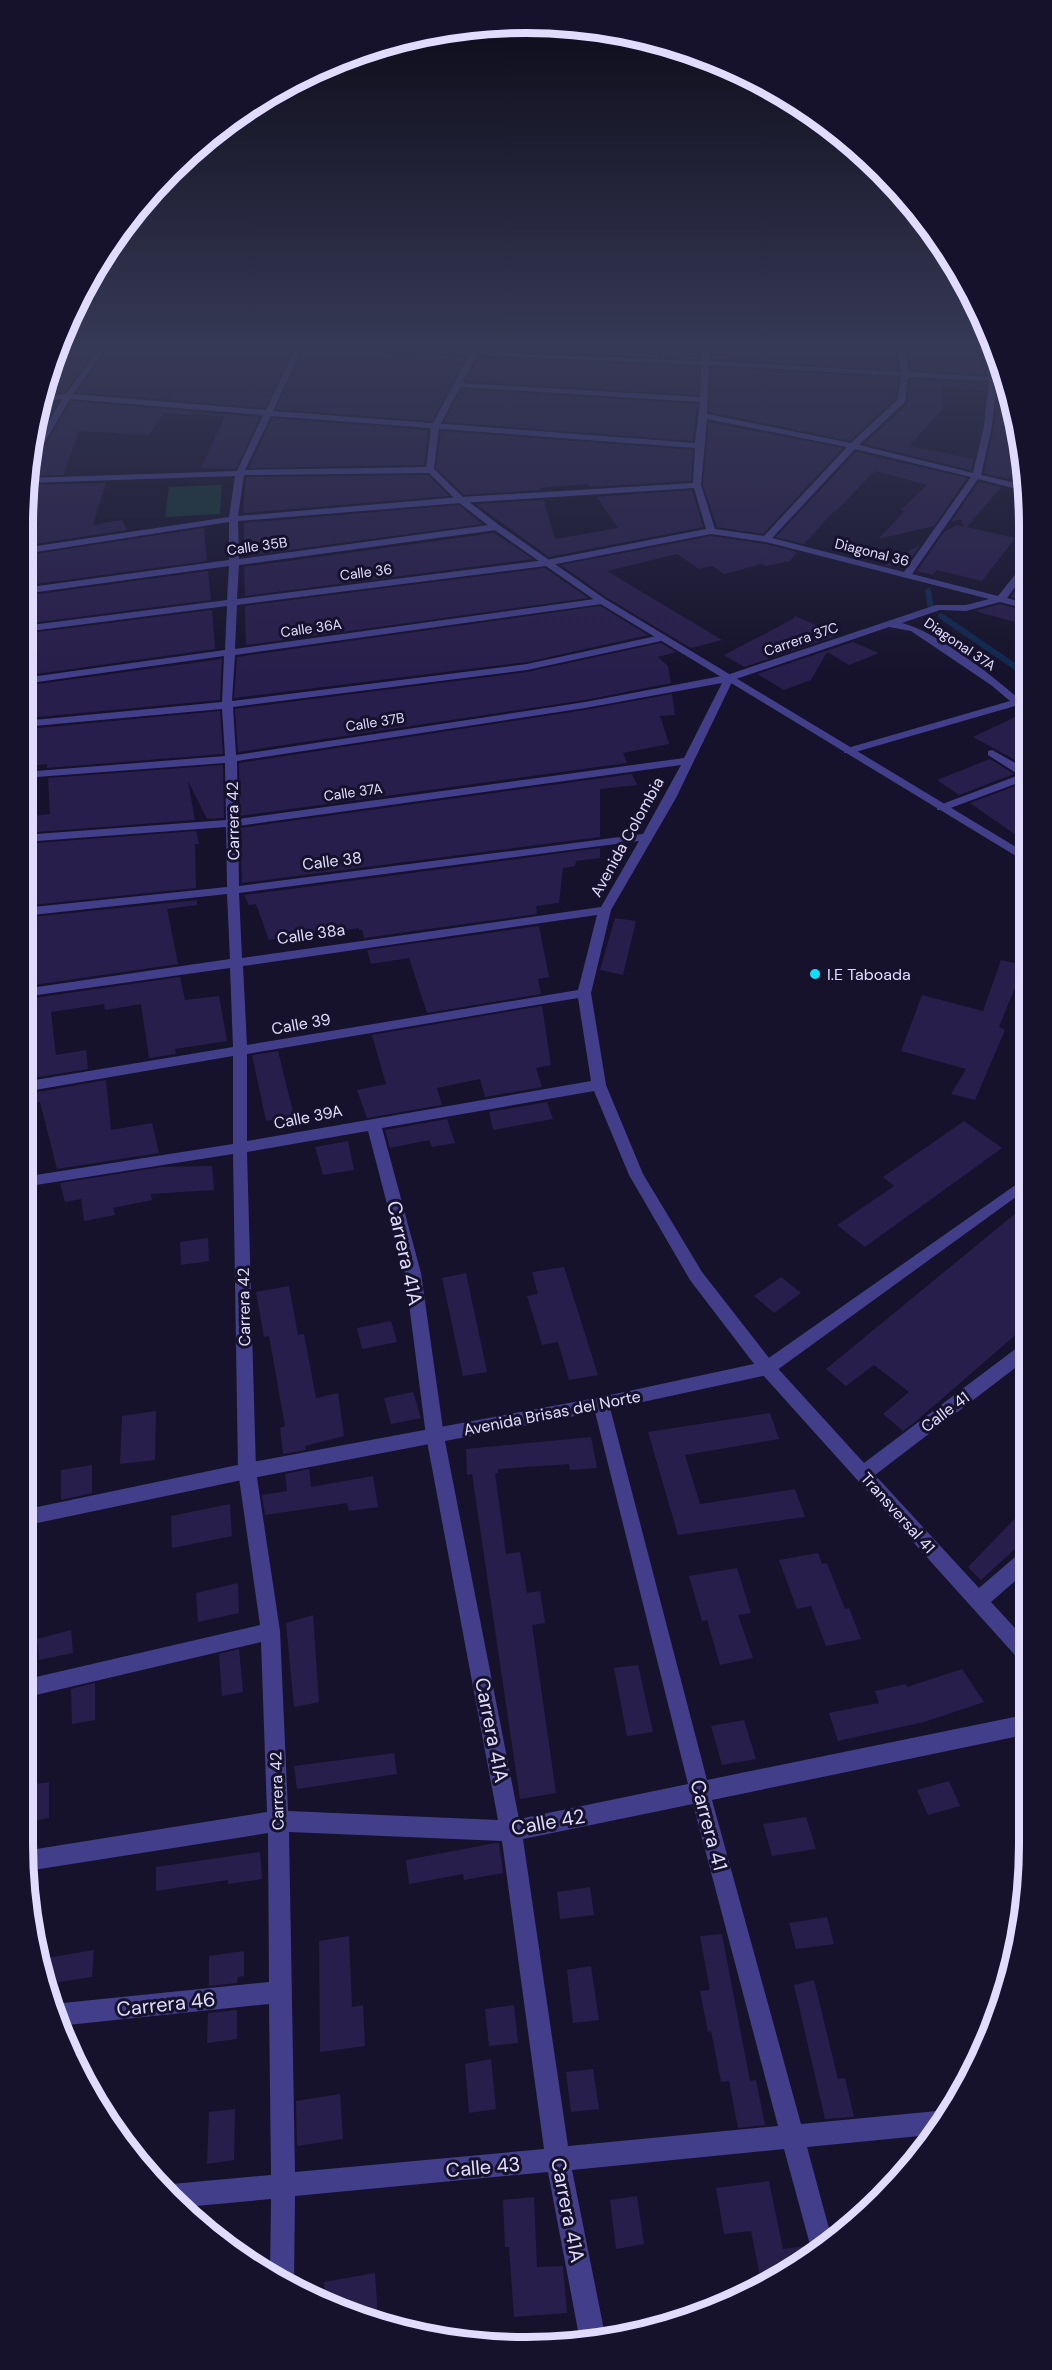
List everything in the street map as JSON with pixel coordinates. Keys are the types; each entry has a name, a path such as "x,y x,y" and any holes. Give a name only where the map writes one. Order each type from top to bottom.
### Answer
{"street":[{"name":"Carrera 42","path":"249,455 240,473 233,519 234,562 227,705 231,759 233,890 240,1051 240,1148 248,1471 270,1631 278,1821 279,1992 284,2186 282,2273"},
{"path":"430,470 432,455"},
{"path":"699,455 697,485 711,531"},
{"path":"766,539 845,455"},
{"path":"888,455 1017,486"},
{"path":"906,575 976,476 981,455"},
{"path":"35,481 240,473 430,470 461,500 496,527 602,602 1019,854"},
{"path":"33,549 233,519 461,500 697,485"},
{"name":"Calle 35B","path":"33,589 496,527"},
{"name":"Diagonal 36","path":"711,531 766,539 1019,604"},
{"name":"Calle 36","path":"33,628 546,563 711,531"},
{"path":"1001,599 1019,577"},
{"name":"Carrera 37C","path":"729,678 939,607 966,608 1001,599"},
{"name":"Calle 36A","path":"33,680 602,602"},
{"name":"Diagonal 37A","path":"881,626 900,625 915,629 1019,701"},
{"path":"33,723 227,705 527,667 661,638"},
{"name":"Calle 37B","path":"33,774 231,759 585,705 729,678"},
{"name":"Avenida Colombia","path":"729,678 670,798 645,837 605,910 584,993 599,1085 636,1175 690,1266 767,1368"},
{"path":"848,751 1019,705"},
{"path":"992,753 1019,770"},
{"name":"Calle 37A","path":"33,838 233,823 687,761"},
{"path":"942,808 1019,778"},
{"name":"Calle 38","path":"33,911 233,890 645,837"},
{"name":"Calle 38a","path":"33,991 605,910"},
{"name":"Calle 39","path":"33,1086 584,993"},
{"name":"Calle 39A","path":"33,1180 240,1148 599,1085"},
{"name":"Carrera 41A","path":"373,1123 412,1273 435,1436 511,1830 558,2160 591,2333"},
{"name":"Avenida Brisas del Norte","path":"33,1516 248,1471 601,1404 767,1368 1019,1188"},
{"name":"Calle 41","path":"863,1474 1019,1356"},
{"name":"Transversal 41","path":"767,1368 1019,1647"},
{"name":"Carrera 41","path":"601,1404 700,1791 820,2240"},
{"path":"978,1601 1019,1566"},
{"path":"33,1686 270,1631"},
{"name":"Calle 42","path":"33,1860 278,1821 511,1830 1019,1726"},
{"name":"Carrera 46","path":"64,2014 279,1992"},
{"name":"Calle 43","path":"180,2195 932,2123"}],"green space":[{"path":"222,485 220,514 165,517 169,487"}],"building":[{"path":"40,455 71,455 64,475 36,476"},
{"path":"207,455 243,455 236,469 201,468"},
{"path":"255,455 425,455 424,465 249,468"},
{"path":"438,455 693,455 691,481 590,487 588,484 540,488 541,490 464,495 436,468"},
{"path":"706,455 837,455 763,534 717,527 703,485"},
{"path":"854,455 867,455 967,478 934,526 878,539 905,511 901,510 927,485 875,471 804,544 776,537"},
{"path":"908,455 952,455 974,459 971,470"},
{"path":"988,455 1014,455 1016,477 1011,475 1008,479 984,473"},
{"path":"428,475 449,496 243,513 246,477"},
{"path":"979,482 1001,487 967,527 1015,538 982,581 937,570 933,575 917,571 944,532 957,525 964,527 961,519 951,522"},
{"path":"106,483 93,525 122,520 127,530 33,544 35,485"},
{"path":"692,490 703,527 549,557 476,504 544,500 555,539 618,528 597,497"},
{"path":"459,505 482,524 244,556 244,523"},
{"path":"204,528 207,561 33,584 33,554 170,533 170,536 171,533"},
{"path":"494,533 533,559 245,596 244,567"},
{"path":"711,536 766,544 797,552 790,561 765,566 762,564 724,574 712,566 699,569 677,554 607,571 722,640 691,648 606,597 561,565"},
{"path":"920,545 904,568 885,565"},
{"path":"545,568 588,598 246,645 245,606"},
{"path":"208,571 211,600 33,623 33,595"},
{"path":"1019,586 1019,599 1011,597"},
{"path":"1000,604 1019,609 1019,619 1015,622 975,611"},
{"path":"600,606 648,635 527,662 234,698 237,657"},
{"path":"212,610 215,649 33,674 33,633"},
{"path":"795,616 839,635 744,667 724,655 793,619"},
{"path":"853,642 879,653 849,665 827,652 811,680 784,690 757,674"},
{"path":"661,643 676,652 658,657 668,666 671,683 585,700 238,752 235,709 527,672"},
{"path":"222,659 220,700 33,717 33,685"},
{"path":"672,694 675,715 660,716 669,744 623,753 627,763 240,816 239,763 585,710"},
{"path":"220,711 223,754 47,768 47,764 33,766 33,728"},
{"path":"1019,715 1019,762 973,737"},
{"path":"990,759 1014,774 959,795 937,780"},
{"path":"223,765 224,818 207,819 188,781 195,820 33,832 33,816 50,814 48,778"},
{"path":"632,774 637,785 600,789 600,837 242,883 240,828"},
{"path":"1019,785 1019,837 970,803"},
{"path":"196,831 199,844 195,844 196,888 33,905 33,843"},
{"path":"600,848 600,858 576,861 575,866 563,868 559,903 536,906 537,914 364,938 359,928 334,932 334,929 269,940 256,904 249,905 244,895"},
{"path":"197,900 197,905 167,909 178,964 33,985 33,917"},
{"path":"615,918 636,921 623,975 600,970"},
{"path":"539,926 549,977 538,979 541,994 427,1013 409,958 371,964 367,950"},
{"path":"1001,960 1019,964 1019,977 999,1027 1005,1030 975,1100 951,1094 966,1069 901,1051 922,995 983,1011"},
{"path":"180,977 185,1000 219,996 227,1041 175,1049 176,1054 149,1058 141,1004 105,1010 104,1004 51,1012 56,1055 86,1050 88,1069 33,1078 33,998"},
{"path":"542,1006 551,1065 536,1068 542,1087 485,1097 480,1079 437,1088 442,1105 367,1118 357,1090 386,1084 372,1035"},
{"path":"278,1051 294,1116 266,1121 252,1055"},
{"path":"106,1080 111,1130 152,1123 159,1153 57,1169 40,1102 33,1103 33,1093"},
{"path":"547,1102 553,1119 493,1130 489,1112"},
{"path":"447,1119 455,1143 432,1147 429,1140 390,1148 385,1130"},
{"path":"964,1121 1002,1148 865,1247 837,1225 894,1186 883,1177"},
{"path":"348,1141 354,1170 323,1175 315,1147"},
{"path":"212,1166 214,1190 151,1194 152,1200 113,1208 115,1215 84,1221 81,1199 65,1202 60,1183 162,1167"},
{"path":"1016,1213 1019,1215 1019,1332 915,1422 903,1431 883,1414 909,1392 874,1365 846,1386 826,1369"},
{"path":"208,1238 209,1261 181,1265 180,1242"},
{"path":"564,1267 598,1375 569,1380 558,1342 542,1345 527,1296 538,1294 532,1272"},
{"path":"466,1273 487,1372 463,1376 442,1278"},
{"path":"781,1277 801,1293 774,1313 754,1296"},
{"path":"289,1286 298,1335 304,1334 316,1398 338,1393 344,1436 305,1446 306,1450 283,1454 280,1428 285,1426 269,1336 264,1337 256,1292"},
{"path":"391,1321 397,1342 362,1349 357,1328"},
{"path":"413,1392 421,1418 391,1424 384,1398"},
{"path":"156,1411 155,1460 120,1464 122,1416"},
{"path":"770,1413 779,1439 685,1455 700,1504 795,1489 805,1517 678,1535 648,1432"},
{"path":"591,1437 597,1468 570,1470 569,1464 498,1469 498,1473 495,1473 506,1554 520,1552 527,1593 540,1591 545,1623 532,1625 556,1793 520,1799 472,1474 467,1475 466,1449"},
{"path":"92,1465 92,1493 61,1500 61,1470"},
{"path":"309,1469 311,1487 373,1476 378,1507 349,1511 347,1503 265,1515 262,1495 287,1491 285,1474"},
{"path":"230,1504 232,1536 172,1548 171,1516"},
{"path":"1019,1514 1019,1545 981,1580 968,1567"},
{"path":"818,1553 822,1564 827,1563 845,1609 849,1608 861,1639 826,1646 811,1606 797,1609 779,1560"},
{"path":"737,1568 751,1613 738,1615 753,1658 720,1665 707,1620 702,1621 689,1576"},
{"path":"238,1583 239,1613 198,1622 196,1593"},
{"path":"313,1615 319,1702 294,1707 286,1623"},
{"path":"71,1630 73,1653 39,1660 37,1639"},
{"path":"239,1649 243,1692 222,1696 219,1654"},
{"path":"638,1665 653,1732 627,1736 614,1668"},
{"path":"962,1669 984,1702 924,1722 838,1741 829,1713 879,1703 875,1691 906,1684 907,1687"},
{"path":"95,1683 95,1720 72,1724 71,1689"},
{"path":"744,1720 756,1759 722,1765 711,1726"},
{"path":"394,1753 397,1774 297,1789 294,1766"},
{"path":"949,1781 960,1806 928,1815 917,1790"},
{"path":"49,1782 49,1818 33,1821 33,1784"},
{"path":"806,1817 816,1849 772,1856 763,1824"},
{"path":"499,1843 503,1873 464,1880 463,1874 409,1884 406,1860"},
{"path":"260,1852 262,1879 228,1884 228,1880 156,1891 156,1867"},
{"path":"590,1887 594,1915 560,1919 557,1892"},
{"path":"827,1917 834,1944 796,1949 789,1923"},
{"path":"722,1934 750,2081 756,2080 765,2125 738,2128 729,2081 721,2082 711,2031 708,2032 700,1991 710,1990 700,1936"},
{"path":"349,1936 352,2007 363,2005 365,2046 320,2052 319,1941"},
{"path":"94,1950 92,1977 53,1983 47,1958"},
{"path":"244,1951 244,1976 238,1977 237,1983 209,1986 209,1956"},
{"path":"591,1966 599,2020 573,2023 567,1970"},
{"path":"814,1980 838,2079 845,2078 854,2117 825,2119 794,1985"},
{"path":"514,2005 518,2043 489,2046 485,2009"},
{"path":"237,2010 237,2039 207,2043 208,2013"},
{"path":"491,2059 496,2109 469,2113 465,2064"},
{"path":"593,2069 599,2109 571,2112 566,2072"},
{"path":"340,2094 343,2139 297,2146 296,2101"},
{"path":"235,2109 234,2160 207,2164 209,2112"},
{"path":"769,2181 783,2249 808,2246 809,2248 760,2277 751,2231 724,2234 716,2188"},
{"path":"637,2196 644,2244 616,2249 610,2200"},
{"path":"534,2197 537,2267 563,2266 567,2313 514,2317 509,2247 505,2247 503,2200"},
{"path":"375,2273 378,2314 325,2293 324,2282"}],"waterway":[{"path":"928,591 931,609"},
{"path":"941,616 1019,669"}],"place":[{"name":"I.E Taboada","path":"815,974"}]}
